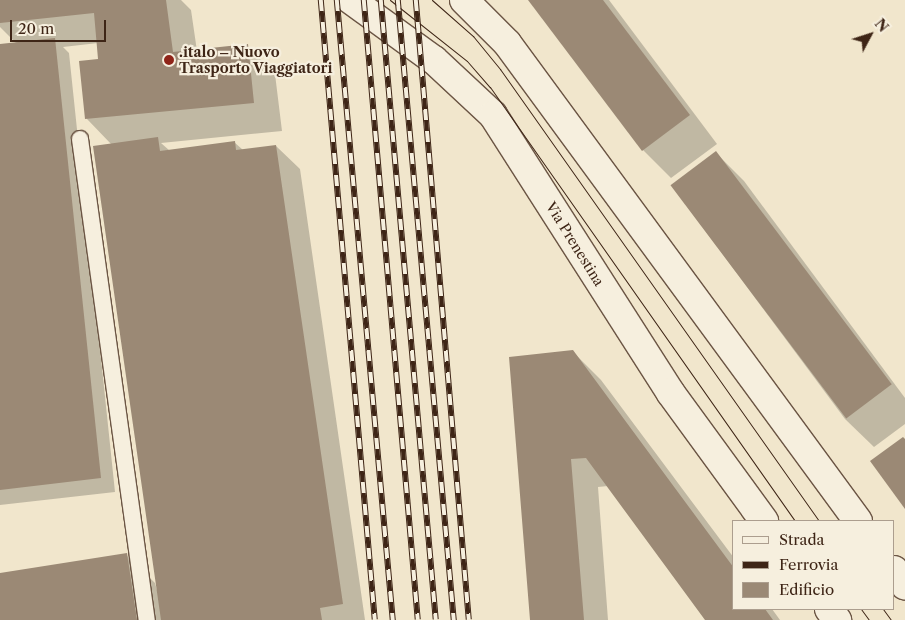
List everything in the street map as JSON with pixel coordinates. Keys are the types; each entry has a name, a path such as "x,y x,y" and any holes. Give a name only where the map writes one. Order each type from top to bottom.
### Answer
{"main road":[{"name":"Via Prenestina","path":"351,0 434,60 492,115 670,392 763,520"},
{"path":"464,0 512,48 857,520"},
{"path":"895,571 905,586"}],"lane":[{"path":"80,139 146,620"}],"building":[{"name":".italo – Nuovo Trasporto Viaggiatori","path":"0,0 166,0 173,52 248,44 254,103 85,119 79,61 98,59 94,13 0,23"},
{"path":"528,0 603,0 690,115 642,151"},
{"path":"55,38 101,478 0,490 0,44"},
{"path":"158,137 160,151 235,141 236,150 276,145 343,604 320,608 322,620 161,620 93,146"},
{"path":"716,151 892,384 846,419 670,185"},
{"path":"573,350 732,565 732,610 766,610 773,620 705,620 586,458 571,459 584,620 530,620 509,357"},
{"path":"903,437 905,439 905,509 870,461"},
{"path":"127,553 137,620 0,620 0,573"}],"tram line":[{"path":"390,0 467,61 490,87 794,520"},
{"path":"432,0 473,36 500,69 818,520"},
{"path":"862,610 869,620"},
{"path":"884,610 891,620"}],"railway":[{"path":"321,0 375,620"},
{"path":"337,0 393,620"},
{"path":"364,0 418,620"},
{"path":"381,0 436,620"},
{"path":"398,0 454,620"},
{"path":"416,0 469,620"}],"place":[{"name":".italo – Nuovo Trasporto Viaggiatori","path":"169,60"}]}
